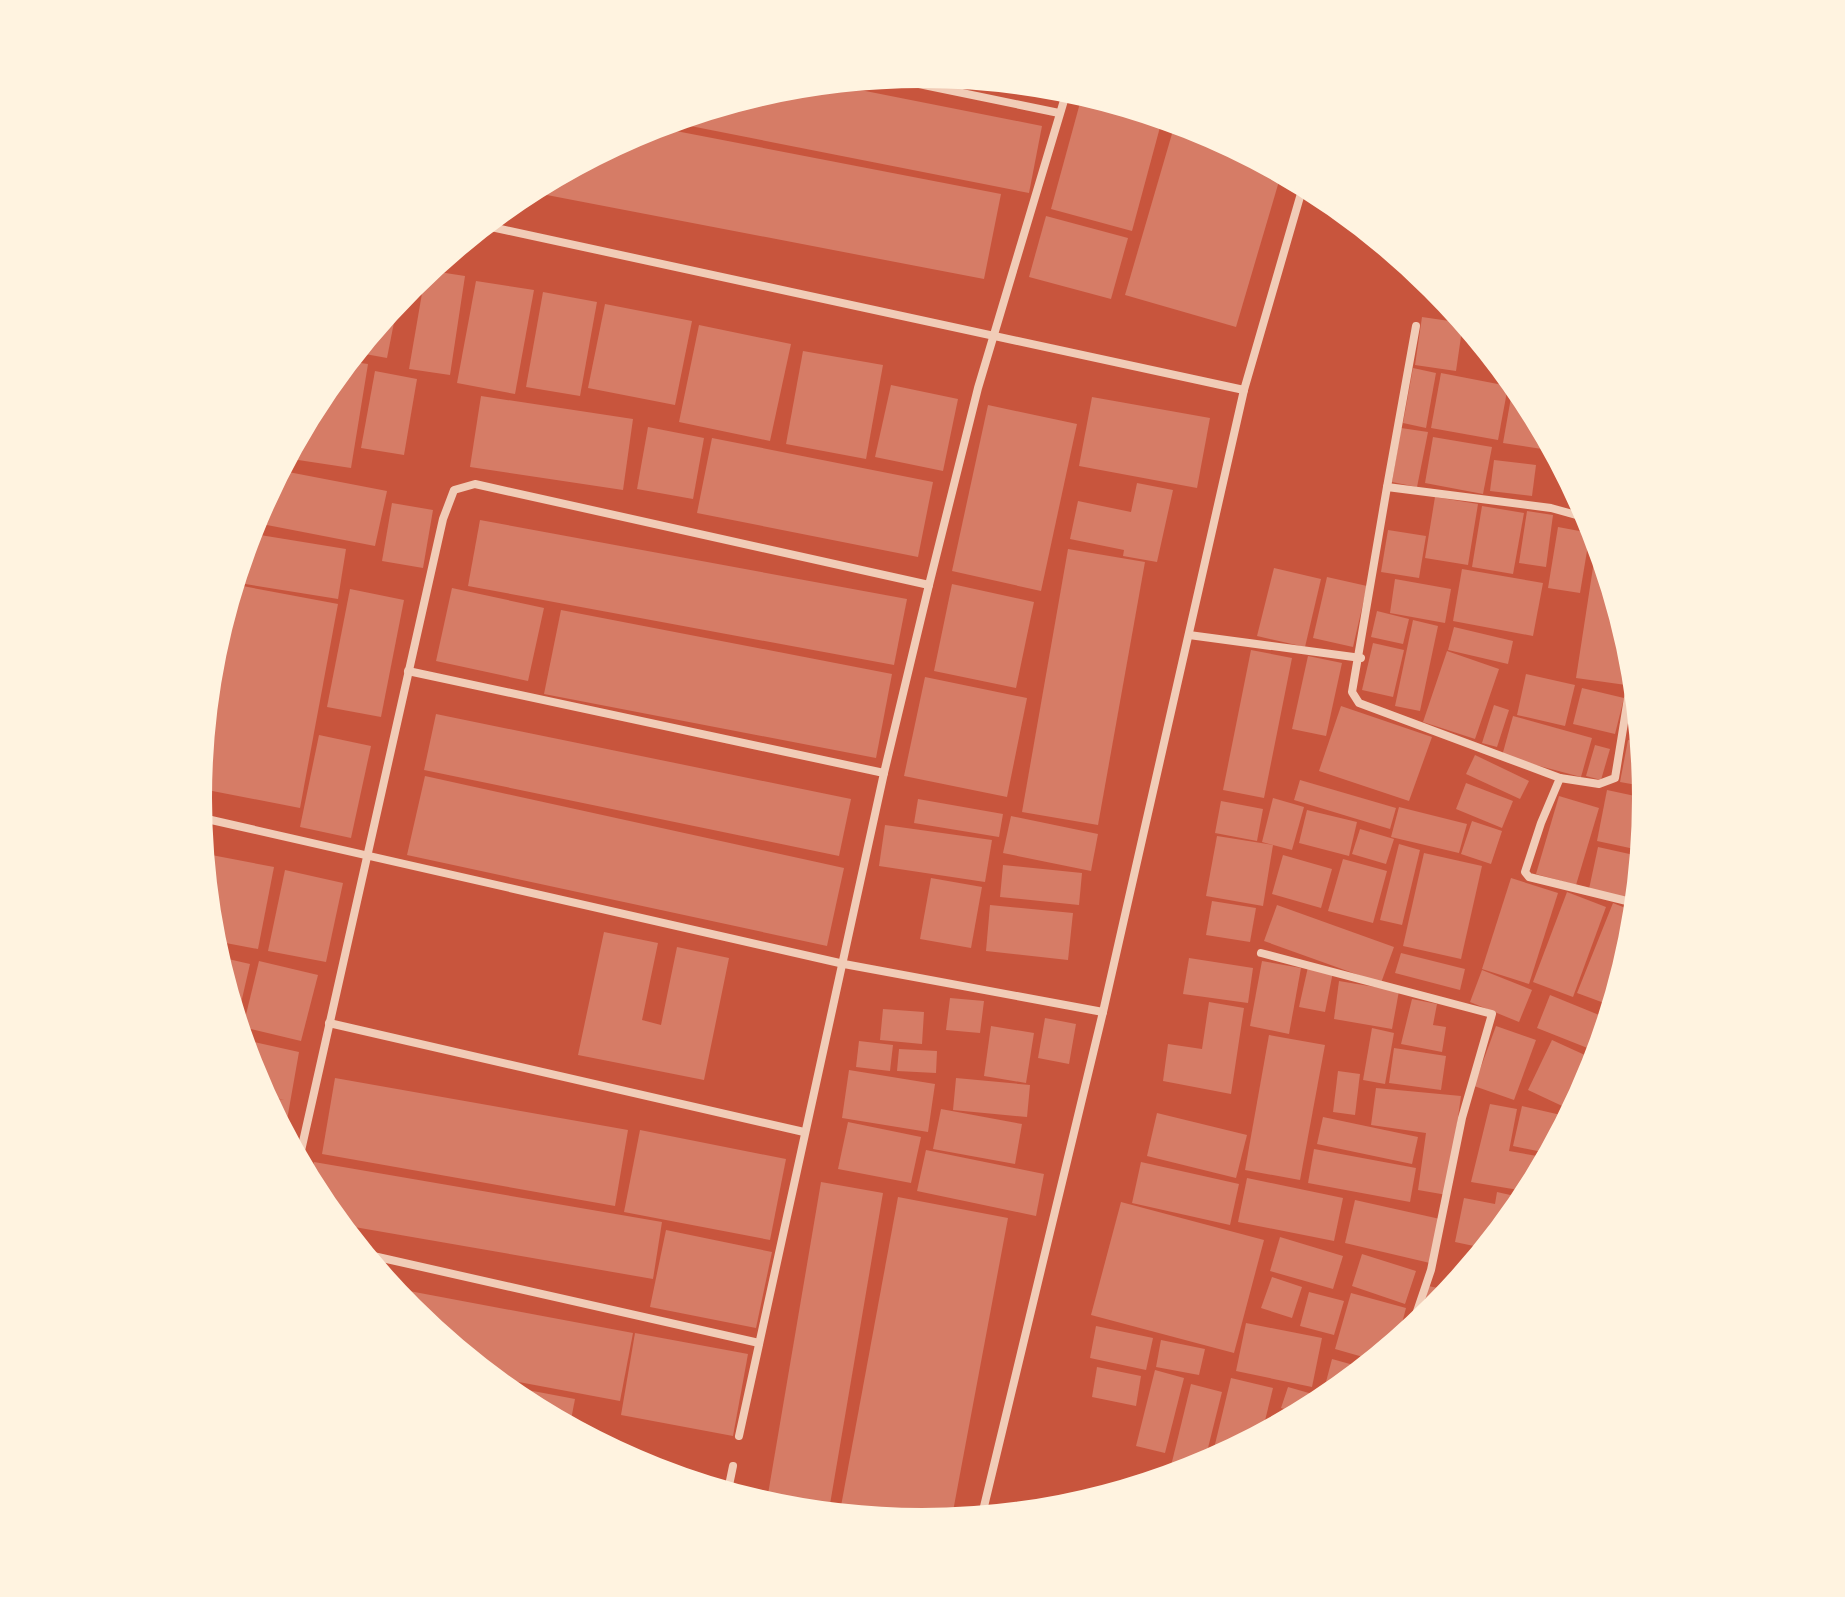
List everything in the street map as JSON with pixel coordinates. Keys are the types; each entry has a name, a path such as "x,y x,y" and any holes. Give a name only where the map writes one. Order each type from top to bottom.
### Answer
{"street":[{"path":"930,86 1059,113"},
{"path":"739,1436 884,773 929,585 994,335 1063,100"},
{"path":"984,1508 1103,1012 1244,390 1301,195"},
{"path":"496,228 1244,390"},
{"path":"1416,326 1361,658 1352,692 1359,703 1560,778 1599,784 1615,778 1628,699"},
{"path":"301,1148 443,519 454,490 475,484 929,585"},
{"path":"1387,487 1551,508 1576,515"},
{"path":"1189,635 1361,658"},
{"path":"408,671 884,773"},
{"path":"1560,778 1525,872 1529,877 1542,881 1627,901"},
{"path":"211,820 844,964 1103,1012"},
{"path":"1261,953 1492,1014 1462,1118 1431,1270 1417,1310"},
{"path":"329,1023 804,1132"},
{"path":"378,1257 759,1343"},
{"path":"729,1484 733,1466"}],"building":[{"path":"858,90 1042,126 1029,193 689,126 783,100"},
{"path":"1080,104 1160,127 1132,231 1051,209"},
{"path":"675,131 1001,194 984,279 545,195 607,159"},
{"path":"1173,132 1238,159 1279,181 1236,327 1125,295"},
{"path":"1046,216 1128,238 1111,299 1029,277"},
{"path":"443,273 465,276 450,375 409,369 422,292"},
{"path":"476,281 534,290 515,394 457,383"},
{"path":"543,292 597,302 580,396 526,387"},
{"path":"605,304 692,321 675,405 588,388"},
{"path":"1422,317 1451,321 1462,333 1456,371 1415,365"},
{"path":"394,321 387,358 366,354"},
{"path":"699,325 791,344 770,441 679,422"},
{"path":"803,351 883,365 866,459 786,444"},
{"path":"359,363 368,364 351,468 296,460"},
{"path":"1413,368 1436,373 1426,428 1403,423"},
{"path":"375,371 417,379 404,455 361,448"},
{"path":"1441,373 1502,385 1507,392 1498,440 1431,428"},
{"path":"891,385 958,399 943,471 875,457"},
{"path":"481,396 633,419 623,490 470,467"},
{"path":"1092,397 1210,418 1197,488 1079,466"},
{"path":"1511,397 1542,449 1503,443"},
{"path":"988,405 1077,424 1041,591 952,571"},
{"path":"648,427 704,438 693,499 637,489"},
{"path":"1401,428 1428,432 1417,487 1392,482"},
{"path":"1433,437 1492,447 1483,494 1425,483"},
{"path":"712,438 933,482 918,557 697,513"},
{"path":"1494,460 1536,465 1532,496 1490,491"},
{"path":"289,472 387,491 375,546 265,525"},
{"path":"1137,483 1173,490 1157,562 1123,556 1124,550 1070,539 1078,501 1131,512"},
{"path":"1435,497 1478,504 1468,565 1425,558"},
{"path":"392,503 433,510 423,568 382,561"},
{"path":"1482,506 1524,513 1513,574 1472,567"},
{"path":"1527,511 1553,515 1546,567 1519,563"},
{"path":"480,520 907,599 894,665 468,586"},
{"path":"1558,527 1583,532 1588,545 1580,593 1548,588"},
{"path":"1388,530 1426,536 1419,578 1381,572"},
{"path":"261,535 346,549 338,599 243,584"},
{"path":"1068,549 1145,562 1098,825 1022,812"},
{"path":"1594,561 1611,614 1625,685 1576,678"},
{"path":"1274,568 1321,579 1305,647 1257,636"},
{"path":"1462,569 1543,583 1533,636 1453,621"},
{"path":"1327,577 1367,586 1353,647 1313,638"},
{"path":"1395,579 1451,589 1445,623 1390,613"},
{"path":"952,584 1034,602 1016,688 934,671"},
{"path":"243,586 338,604 300,808 210,791 216,706 234,614"},
{"path":"452,588 544,608 528,681 436,661"},
{"path":"350,589 404,600 381,717 327,707"},
{"path":"561,610 892,674 876,758 544,694"},
{"path":"1377,611 1409,619 1403,644 1371,637"},
{"path":"1413,620 1438,626 1420,711 1395,706"},
{"path":"1454,627 1513,641 1508,664 1448,650"},
{"path":"1373,643 1404,650 1393,697 1362,690"},
{"path":"1251,650 1292,658 1264,798 1223,790"},
{"path":"1447,651 1499,669 1475,739 1423,722"},
{"path":"1308,656 1342,663 1326,736 1292,729"},
{"path":"1526,674 1575,685 1565,726 1517,715"},
{"path":"925,677 1027,698 1007,797 904,776"},
{"path":"1582,688 1624,698 1615,734 1573,724"},
{"path":"1494,705 1509,710 1497,747 1482,743"},
{"path":"1341,706 1432,737 1409,801 1319,771"},
{"path":"436,714 851,799 839,856 424,770"},
{"path":"1513,716 1592,738 1581,777 1502,756"},
{"path":"319,735 371,746 351,838 300,827"},
{"path":"1628,740 1632,741 1634,785 1620,782"},
{"path":"1595,745 1610,749 1601,780 1586,776"},
{"path":"1475,755 1529,781 1520,799 1466,774"},
{"path":"425,776 844,868 827,946 407,855"},
{"path":"1300,780 1396,808 1390,829 1294,800"},
{"path":"1466,783 1513,801 1502,828 1456,809"},
{"path":"1607,790 1635,796 1633,849 1597,841"},
{"path":"1559,796 1599,808 1576,885 1536,874"},
{"path":"1273,798 1304,807 1292,850 1262,842"},
{"path":"918,799 1003,814 999,837 914,823"},
{"path":"1221,801 1263,809 1257,841 1215,833"},
{"path":"1399,807 1467,824 1459,853 1391,837"},
{"path":"1307,810 1357,822 1349,856 1299,843"},
{"path":"1011,816 1098,834 1091,871 1003,853"},
{"path":"1472,821 1502,831 1491,864 1461,854"},
{"path":"885,825 992,840 985,882 879,866"},
{"path":"1360,829 1394,839 1386,864 1352,854"},
{"path":"1217,836 1273,845 1263,906 1206,896"},
{"path":"1399,844 1420,850 1402,925 1380,920"},
{"path":"1598,847 1632,855 1628,898 1589,889"},
{"path":"1424,853 1482,866 1461,959 1403,946"},
{"path":"213,855 274,867 258,949 225,943"},
{"path":"1283,855 1332,869 1321,908 1272,894"},
{"path":"1343,859 1387,871 1373,923 1328,911"},
{"path":"1003,865 1082,873 1079,905 1000,897"},
{"path":"285,870 343,883 326,962 268,951"},
{"path":"931,878 982,887 971,948 920,939"},
{"path":"1511,878 1558,893 1529,984 1482,969"},
{"path":"1567,892 1606,907 1573,997 1533,982"},
{"path":"1212,901 1256,908 1250,942 1206,935"},
{"path":"1613,903 1626,908 1605,1003 1577,993"},
{"path":"990,905 1073,913 1068,960 986,951"},
{"path":"1277,905 1394,947 1381,983 1264,941"},
{"path":"604,932 658,943 642,1020 661,1025 677,947 729,958 704,1080 578,1055"},
{"path":"1401,953 1465,969 1460,990 1395,973"},
{"path":"1189,958 1253,968 1248,1003 1183,994"},
{"path":"229,959 250,964 241,1005"},
{"path":"259,961 318,975 301,1041 248,1028 245,1019"},
{"path":"1262,961 1301,968 1289,1034 1250,1026"},
{"path":"1308,967 1333,972 1325,1012 1299,1007"},
{"path":"1482,970 1532,990 1519,1022 1470,1002"},
{"path":"1339,981 1399,991 1392,1029 1334,1019"},
{"path":"1550,995 1601,1016 1589,1049 1537,1028"},
{"path":"950,998 984,1001 980,1033 946,1030"},
{"path":"1412,999 1437,1004 1433,1025 1446,1027 1442,1052 1401,1044"},
{"path":"1209,1002 1244,1008 1231,1094 1163,1081 1168,1044 1202,1049"},
{"path":"883,1009 924,1012 922,1044 880,1040"},
{"path":"1045,1018 1076,1024 1069,1064 1038,1058"},
{"path":"991,1026 1034,1033 1026,1083 984,1076"},
{"path":"1496,1026 1536,1040 1514,1100 1474,1086"},
{"path":"1372,1028 1394,1033 1385,1084 1363,1080"},
{"path":"1269,1035 1325,1045 1300,1180 1245,1170"},
{"path":"1552,1040 1587,1056 1565,1107 1528,1090"},
{"path":"859,1041 893,1045 890,1071 856,1067"},
{"path":"253,1042 299,1052 287,1121 276,1099 284,1100 276,1098"},
{"path":"1394,1048 1446,1056 1441,1090 1389,1083"},
{"path":"899,1049 937,1051 936,1073 897,1071"},
{"path":"849,1070 935,1084 928,1132 842,1118"},
{"path":"1338,1071 1360,1074 1355,1115 1333,1112"},
{"path":"335,1078 628,1130 615,1206 322,1154"},
{"path":"956,1078 1030,1085 1027,1117 953,1110"},
{"path":"1376,1088 1461,1096 1447,1195 1418,1190 1426,1133 1371,1125"},
{"path":"1490,1104 1517,1109 1509,1151 1537,1156 1536,1161 1518,1190 1471,1182"},
{"path":"1522,1106 1561,1115 1542,1152 1513,1146"},
{"path":"941,1109 1022,1124 1015,1164 933,1149"},
{"path":"1157,1113 1247,1135 1236,1178 1147,1156"},
{"path":"1323,1117 1418,1137 1412,1164 1317,1144"},
{"path":"848,1122 921,1137 911,1183 838,1169"},
{"path":"640,1130 786,1159 770,1240 624,1212"},
{"path":"1314,1149 1416,1168 1410,1202 1308,1183"},
{"path":"926,1150 1044,1174 1036,1216 917,1191"},
{"path":"314,1162 662,1222 653,1279 353,1227 313,1168"},
{"path":"1141,1162 1239,1184 1230,1225 1132,1203"},
{"path":"1247,1178 1343,1198 1334,1241 1238,1222"},
{"path":"821,1182 883,1193 830,1505 768,1494"},
{"path":"1497,1192 1514,1196 1476,1246 1455,1242 1464,1198 1495,1204"},
{"path":"898,1197 1008,1218 953,1510 841,1506"},
{"path":"1355,1200 1440,1219 1430,1263 1345,1243"},
{"path":"1121,1202 1264,1240 1234,1353 1091,1315"},
{"path":"666,1230 772,1252 756,1328 650,1307"},
{"path":"1280,1237 1343,1256 1333,1289 1270,1271"},
{"path":"1362,1254 1416,1271 1405,1304 1352,1286"},
{"path":"1272,1277 1302,1287 1292,1318 1261,1308"},
{"path":"1428,1286 1439,1288 1426,1302"},
{"path":"409,1291 633,1333 620,1401 513,1381 453,1334"},
{"path":"1309,1292 1344,1301 1334,1335 1300,1326"},
{"path":"1351,1293 1406,1308 1402,1325 1364,1357 1335,1349"},
{"path":"1246,1323 1322,1338 1312,1387 1236,1371"},
{"path":"1096,1326 1153,1338 1146,1370 1090,1358"},
{"path":"635,1333 748,1354 733,1436 621,1415"},
{"path":"1161,1340 1205,1349 1199,1375 1156,1367"},
{"path":"1332,1359 1354,1365 1329,1383 1326,1382"},
{"path":"1097,1367 1141,1376 1136,1406 1092,1397"},
{"path":"1155,1370 1184,1378 1165,1453 1136,1446"},
{"path":"1231,1378 1273,1388 1264,1424 1214,1449"},
{"path":"1191,1384 1222,1392 1207,1452 1171,1466"},
{"path":"1288,1387 1313,1394 1288,1410 1281,1408"},
{"path":"525,1389 575,1399 571,1419"}]}
